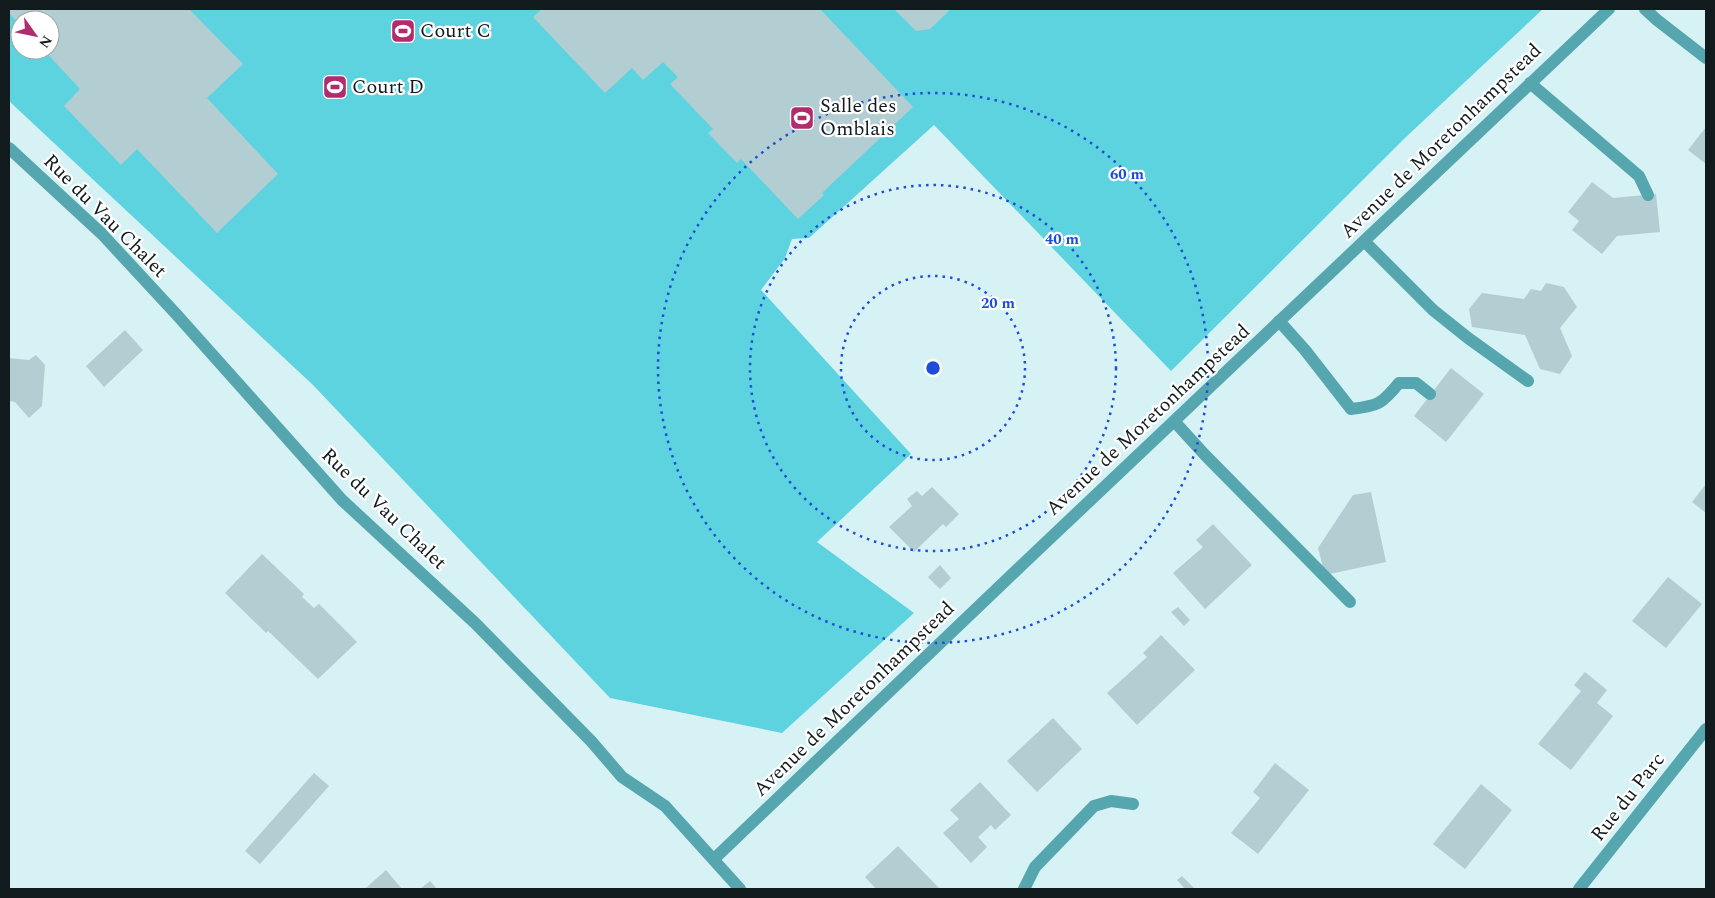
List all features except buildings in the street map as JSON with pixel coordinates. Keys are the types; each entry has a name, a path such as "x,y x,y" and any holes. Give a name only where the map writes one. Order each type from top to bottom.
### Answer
{"street":[{"name":"Avenue de Moretonhampstead","path":"714,859 1609,9"},
{"path":"1645,9 1706,58"},
{"path":"1530,83 1639,176 1648,195"},
{"name":"Rue du Vau Chalet","path":"9,148 102,234 342,500 475,623 591,741 622,777 665,806 740,889"},
{"path":"1364,241 1434,310 1468,338 1528,381"},
{"path":"1279,321 1305,350 1351,409 1372,407 1386,399 1399,383 1416,383 1430,394"},
{"path":"1174,421 1204,455 1350,602"},
{"name":"Rue du Parc","path":"1579,889 1706,729"},
{"path":"1024,889 1034,867 1094,806 1111,800 1133,804"}],"shaded area":[{"path":"9,9 1543,9 1407,136 1171,371 934,125 809,238 792,239 785,258 761,290 911,454 817,542 914,613 782,733 610,698 313,385 9,101"}],"place":[{"name":"Court C","path":"403,31"},
{"name":"Court D","path":"335,87"},
{"name":"Salle des Omblais","path":"802,118"}]}
